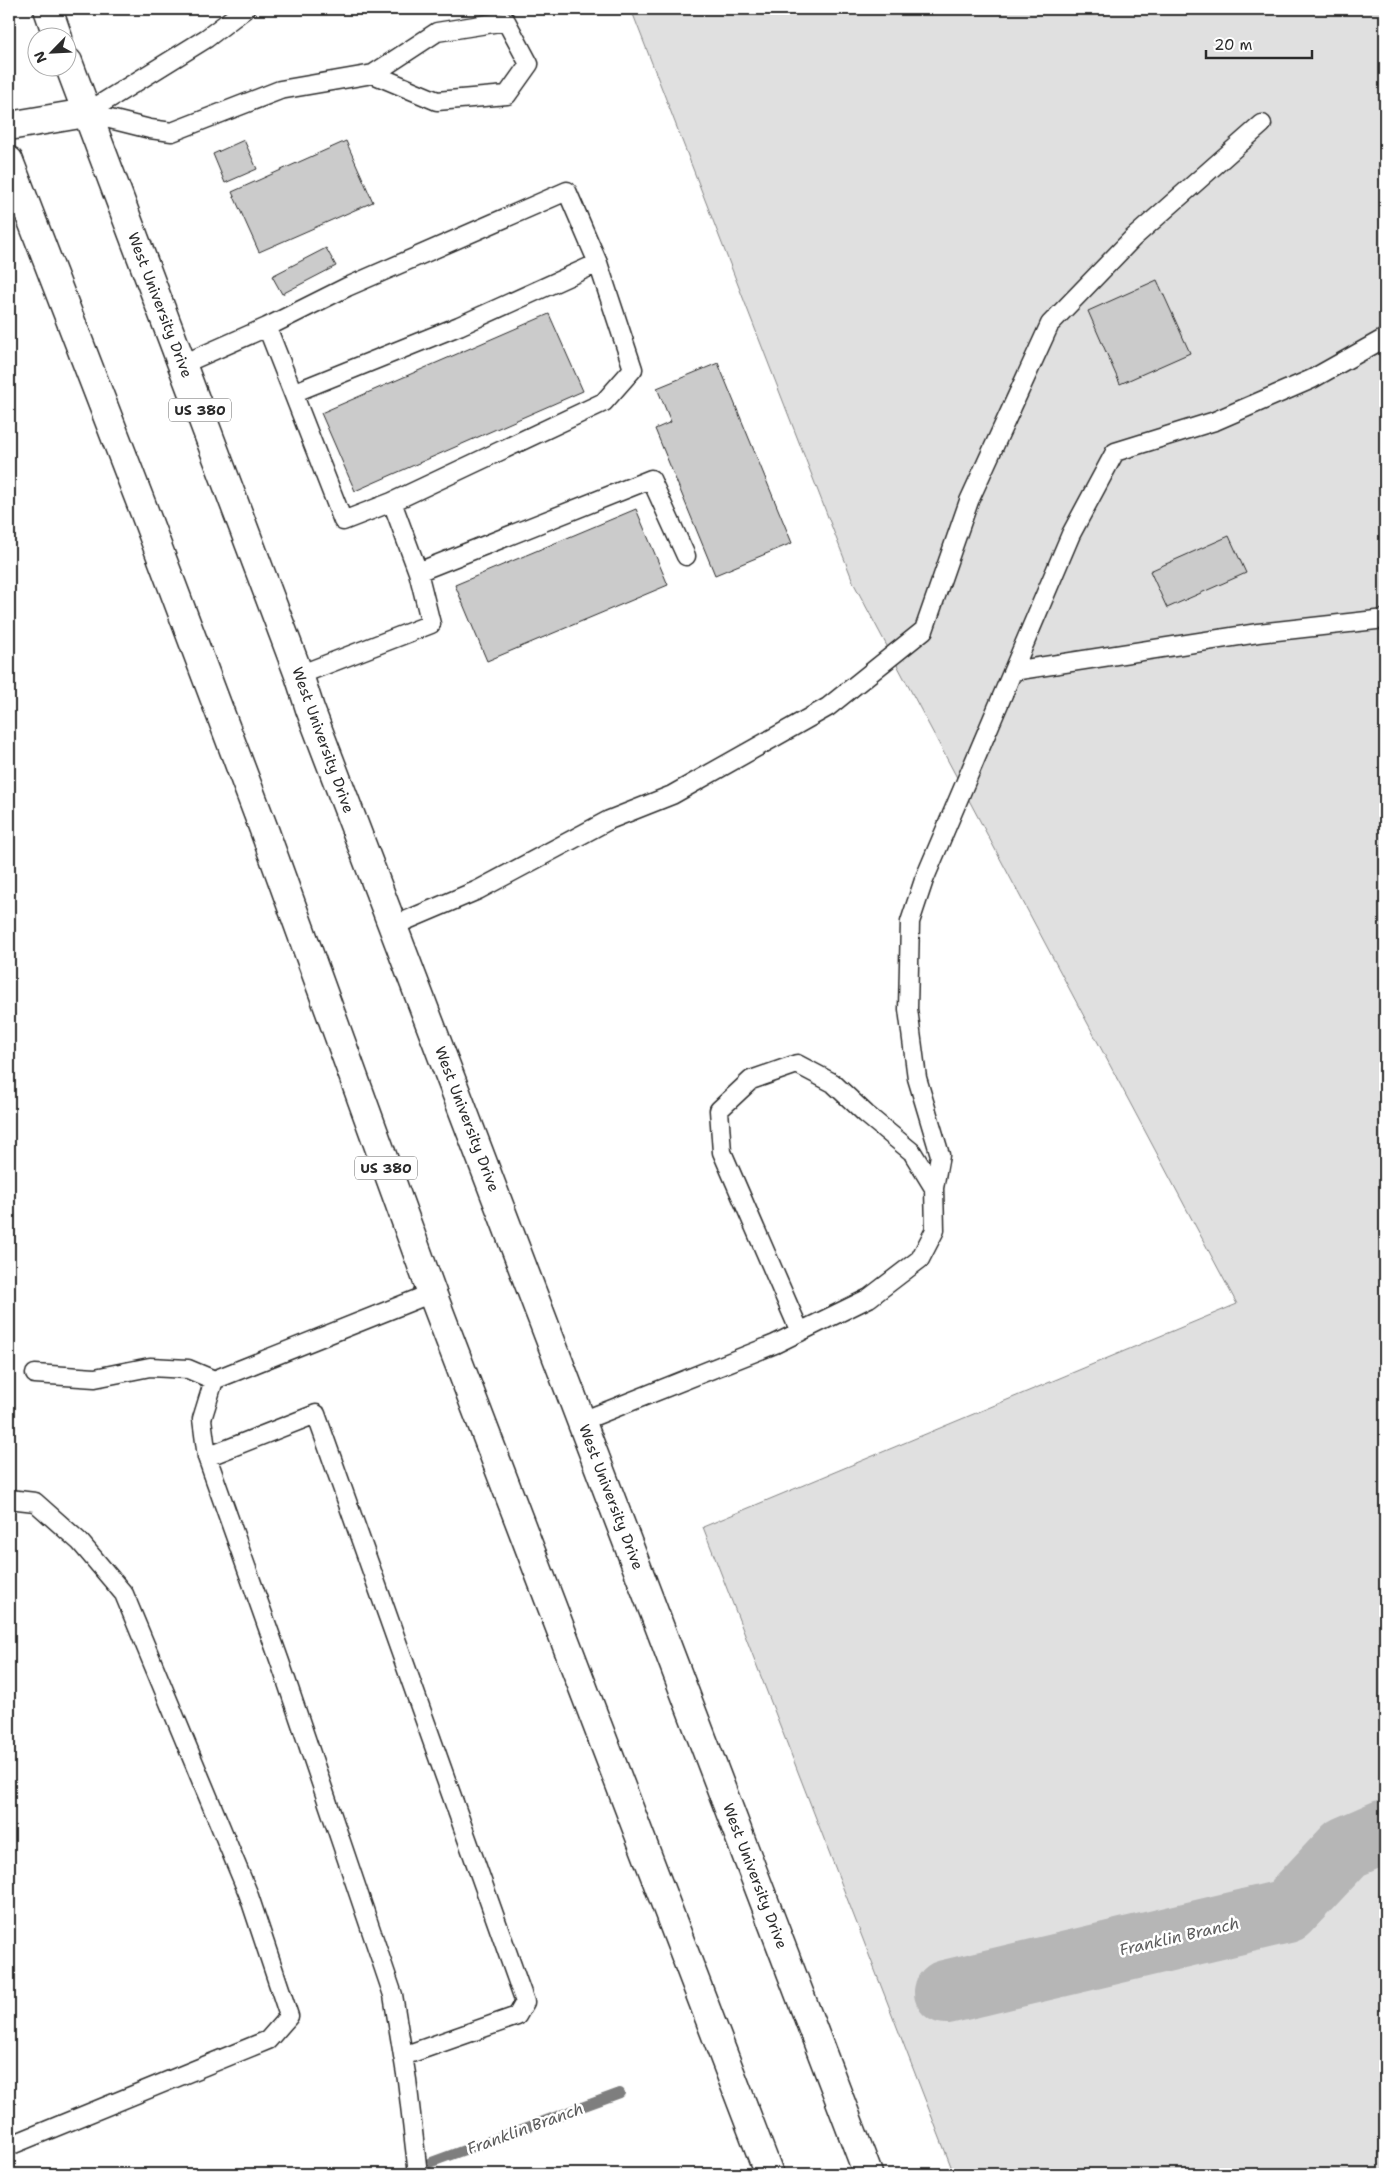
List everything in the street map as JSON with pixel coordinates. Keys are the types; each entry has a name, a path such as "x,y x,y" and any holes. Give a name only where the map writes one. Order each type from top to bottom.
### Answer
{"highway":[{"path":"48,9 55,28"},
{"name":"West University Drive","path":"74,78 183,364 310,709 868,2174"},
{"path":"9,126 86,113"},
{"name":"US 380","path":"9,161 263,827 432,1293 770,2174"}],"lane":[{"path":"86,113 207,38 245,9"},
{"path":"86,113 150,129 172,132 280,90 373,74 437,32 506,21 529,64 508,95 437,101 373,74"},
{"path":"393,926 478,890 609,820 672,795 828,707 924,630 969,501 1050,324 1133,238 1262,124"},
{"path":"183,364 267,327 347,287 566,190 598,263 633,369 604,402 392,502 343,521 267,327"},
{"path":"292,393 459,326 598,263"},
{"path":"582,1421 800,1332 869,1298 920,1259 935,1230 934,1188 940,1155 917,1078 908,1009 910,922 924,880 1071,534 1115,452 1215,421 1312,379 1385,338"},
{"path":"418,572 651,479 686,556"},
{"path":"299,675 431,624 418,572 392,502"},
{"path":"1013,671 1258,632 1385,619"},
{"path":"800,1332 722,1152 719,1110 752,1080 797,1064 833,1083 866,1114 912,1152 934,1188"},
{"path":"35,1374 96,1378 150,1368 188,1368 214,1380 432,1293"},
{"path":"214,1380 202,1419 207,1457 280,1662 393,1995 407,2080 418,2174"},
{"path":"207,1457 316,1414 525,2002 517,2016 403,2056"},
{"path":"9,1499 35,1502 80,1542 124,1594 248,1893 289,2016 268,2040 9,2146"}],"shaded area":[{"path":"631,9 1385,9 1385,2174 954,2174 703,1527 1237,1304 854,584"}],"building":[{"path":"244,140 257,169 225,183 213,154"},
{"path":"346,141 373,202 259,252 232,192"},
{"path":"326,248 336,266 282,294 272,276"},
{"path":"1157,280 1190,353 1120,384 1088,311"},
{"path":"549,314 583,391 355,491 321,413"},
{"path":"718,363 792,543 715,575 655,429 671,422 657,388"},
{"path":"636,509 668,585 487,661 455,585"},
{"path":"1229,536 1246,573 1167,608 1150,571"}],"waterway":[{"name":"Franklin Branch","path":"946,1992 1287,1911 1346,1848 1385,1831"},
{"name":"Franklin Branch","path":"429,2163 620,2093"}]}
